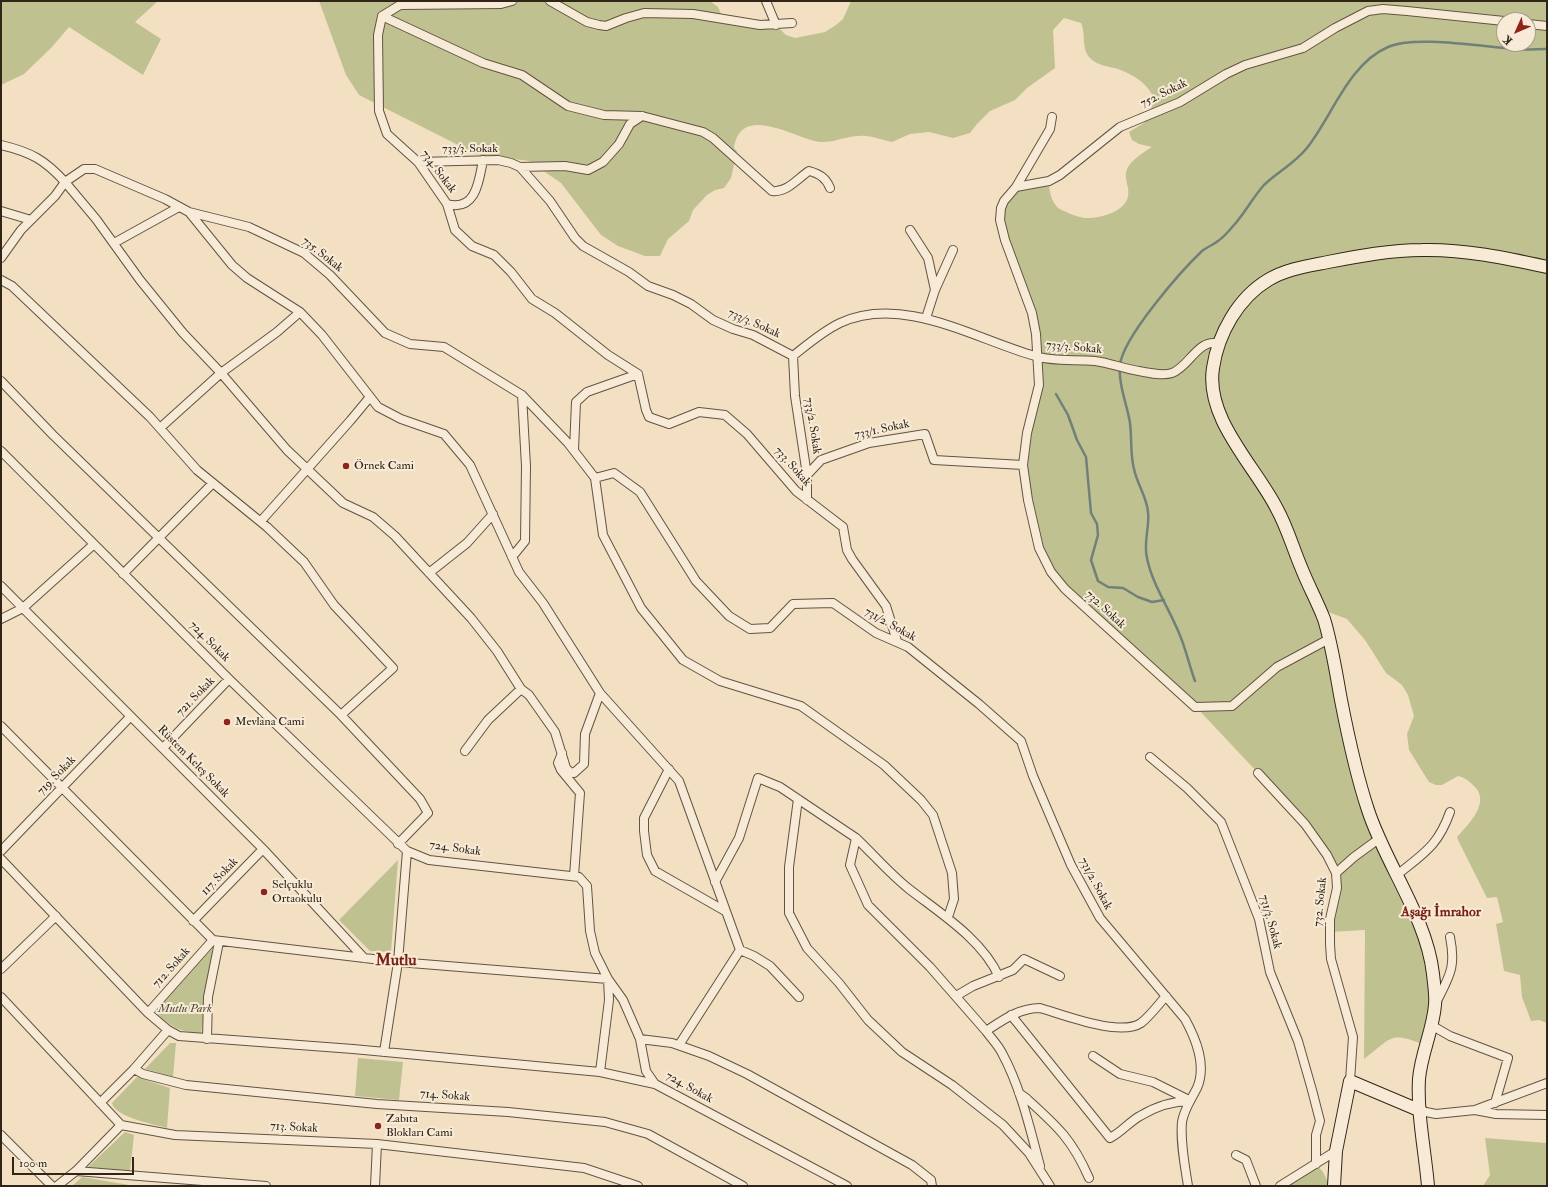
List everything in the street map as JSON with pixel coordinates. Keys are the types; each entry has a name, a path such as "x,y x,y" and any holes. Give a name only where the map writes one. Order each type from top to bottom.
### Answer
{"street":[{"path":"382,16 400,6 501,4 512,1"},
{"path":"550,1 588,22 606,26 626,18 644,14 693,14 760,25 792,23"},
{"path":"766,1 776,25"},
{"name":"752. Sokak","path":"1016,187 1054,178 1120,127 1180,102 1226,74 1245,65 1303,48 1335,28 1368,11 1384,9 1496,20"},
{"path":"382,16 483,63 522,75 568,106 604,115 642,116 703,132 713,138 772,191 779,192 786,189 810,171 816,172 826,180 830,188"},
{"name":"734. Sokak","path":"382,16 378,35 379,111 387,134 418,162 447,204 455,230 472,246 494,255 511,272 532,299 556,313 608,355 638,374"},
{"path":"1536,25 1547,26"},
{"name":"733/3. Sokak","path":"520,167 565,166 588,170 602,162 619,144 630,124 642,116"},
{"path":"1036,357 1036,334 1032,313 1005,240 1000,220 1001,208 1004,200 1016,187 1050,129 1052,117"},
{"path":"1,145 20,150 49,165 66,182 114,243 140,280 178,327 221,373 282,444 343,503 373,517 395,536 471,618 497,651 521,689 529,695 555,732 566,768 570,772 574,773 584,764 585,734 600,693"},
{"path":"447,204 455,206 471,199 478,187 483,160"},
{"name":"733/3. Sokak","path":"418,162 483,160 511,163 520,167 550,201 575,238 583,246 629,272 648,286 673,295 691,304 713,320 733,329 752,335 793,356 821,334 840,323 858,317 881,314 926,318 1036,357 1096,361 1124,368 1161,374 1172,373 1184,365 1204,345 1212,342 1219,344"},
{"name":"735. Sokak","path":"1,258 21,230 55,196 66,182 84,169 96,169 147,190 189,212 249,227 286,243 304,253 330,274 385,333 410,344 444,347 522,395 574,450"},
{"path":"114,243 179,206"},
{"path":"1,211 31,220"},
{"path":"189,212 232,265 246,278 300,312 322,335 378,407 401,419 444,434 470,465 519,572 543,604 600,693 679,781 740,950 754,956 770,966 799,997"},
{"path":"910,230 928,258 935,290"},
{"path":"926,318 935,290 953,250"},
{"path":"1436,1004 1433,971 1427,946 1369,812 1359,779 1346,727 1324,620 1278,511 1262,482 1229,435 1220,415 1214,395 1212,369 1219,344 1234,314 1255,289 1270,279 1305,267 1384,252 1422,250 1487,255 1547,267"},
{"path":"1,280 12,286 160,428 197,470 260,521 304,562 334,605 393,668 341,715"},
{"path":"160,428 221,373 277,332 300,312"},
{"name":"733/2. Sokak","path":"793,356 795,396 807,475 807,500"},
{"name":"732. Sokak","path":"1036,357 1039,385 1027,433 1023,465 1035,534 1045,562 1051,572 1080,604 1196,708 1232,706 1277,667 1329,639"},
{"path":"638,374 587,392 576,402 574,450 595,478 603,535 641,608 683,660 720,681 801,706 884,765 921,800 933,815 952,873 954,899 948,917"},
{"name":"733. Sokak","path":"638,374 649,417 669,424 699,412 725,415 747,434 796,491 843,527 847,550 886,606 897,641"},
{"path":"1,381 159,538 341,715 420,799 428,813 398,844"},
{"path":"512,557 525,541 526,466 522,395"},
{"path":"260,521 370,397"},
{"name":"733/1. Sokak","path":"807,475 821,460 855,447 869,443 925,434 934,460 1023,465"},
{"name":"724. Sokak","path":"1,451 93,545 406,851 429,860 579,877 587,886 590,931 595,953 608,979 623,1000 640,1039 646,1071 655,1084 847,1186"},
{"name":"731/2. Sokak","path":"595,478 614,473 640,492 696,581 729,616 750,628 770,628 793,604 833,603 876,633 908,647 965,693 1020,741 1033,776 1071,865 1100,918 1185,1019 1193,1033 1199,1053 1201,1073 1197,1087 1184,1113 1182,1124 1188,1186"},
{"path":"123,574 213,483"},
{"path":"429,573 467,543 493,514"},
{"path":"1,618 23,608 93,545"},
{"name":"Rüstem Keleş Sokak","path":"1,586 263,850 364,958"},
{"name":"721. Sokak","path":"163,748 229,679"},
{"path":"465,751 488,720 521,689"},
{"name":"719. Sokak","path":"1,851 130,717"},
{"path":"1,726 63,787 193,921 216,941 398,962 608,979 609,1000 600,1072"},
{"path":"562,753 558,763 561,770 580,793 574,876"},
{"name":"731/3. Sokak","path":"1150,757 1187,788 1221,822 1259,919 1270,972 1298,1041 1320,1121 1316,1135 1316,1164"},
{"path":"669,770 644,818 644,831 648,855 655,871 725,911"},
{"name":"732. Sokak","path":"1258,773 1305,824 1328,855 1336,873 1337,888 1330,918 1331,959 1353,1037 1350,1081"},
{"path":"715,882 738,838 758,778 780,787 856,838 908,888 948,917 980,948 999,976"},
{"path":"798,799 789,867 789,913 807,948 839,983 868,1020 902,1052 952,1085 1003,1125 1028,1153 1050,1186"},
{"path":"1397,875 1435,843 1445,826 1450,812"},
{"path":"856,838 850,865 868,904 930,966 986,1031 1002,1052 1019,1093 1043,1175"},
{"path":"1336,873 1354,857 1380,838"},
{"name":"117. Sokak","path":"193,921 263,850"},
{"path":"384,1052 398,962 406,851"},
{"path":"1,859 148,1013 168,1030 179,1036 384,1052 600,1072 655,1084"},
{"path":"1,969 56,916"},
{"path":"1428,1186 1420,1111 1419,1084 1421,1065 1436,1004 1453,968 1453,952 1450,937"},
{"path":"207,1039 208,997 216,941"},
{"name":"712. Sokak","path":"148,1013 216,941"},
{"path":"679,1046 740,950"},
{"path":"956,996 973,986 1013,970 1024,959 1060,976"},
{"path":"986,1031 1011,1015 1029,1008 1040,1008 1108,1027 1127,1028 1140,1023 1166,996"},
{"path":"1,997 121,1125 76,1171 57,1186"},
{"path":"1011,1015 1110,1138 1119,1133 1140,1116 1176,1101 1190,1101"},
{"path":"1431,1024 1450,1036 1508,1058 1495,1103"},
{"path":"100,1103 134,1069 168,1030"},
{"path":"640,1039 679,1046 709,1056 741,1071 912,1166 931,1180 932,1186"},
{"path":"1093,1056 1120,1074 1153,1082 1190,1101"},
{"name":"714. Sokak","path":"134,1069 143,1074 186,1085 377,1104 508,1112 605,1122 648,1134 743,1186"},
{"path":"1334,1186 1336,1151 1350,1081 1420,1111 1436,1114 1475,1110 1547,1083"},
{"path":"1019,1093 1068,1139 1079,1155 1089,1178"},
{"path":"1475,1110 1496,1114 1547,1114"},
{"name":"713. Sokak","path":"121,1125 175,1135 377,1144 584,1168 638,1186"},
{"path":"1,1135 52,1186"},
{"path":"375,1186 377,1144"},
{"path":"1280,1186 1336,1151"},
{"path":"1236,1155 1246,1160 1256,1186"},
{"path":"76,1171 266,1186"}],"green space":[{"path":"1,1 158,1 135,22 161,39 143,75 69,27 52,47 24,74 1,85"},
{"path":"319,1 710,1 718,7 723,18 776,25 786,35 795,38 825,32 836,25 843,19 851,1 1547,1 1547,1023 1539,1020 1531,1021 1522,997 1520,975 1504,971 1496,924 1503,922 1497,897 1487,898 1457,837 1476,813 1480,799 1479,792 1469,781 1458,776 1442,785 1436,785 1429,782 1409,750 1407,734 1414,716 1408,695 1402,685 1386,673 1365,640 1347,619 1320,609 1359,779 1433,971 1425,1045 1404,1038 1392,1038 1364,1059 1365,930 1329,932 1337,888 1327,855 1258,773 1196,707 1103,625 1045,562 1023,465 1039,385 1036,334 1000,220 1009,193 1049,181 1052,199 1060,209 1085,218 1104,216 1111,213 1126,202 1128,189 1126,173 1131,162 1152,147 1139,144 1132,140 1129,132 1144,123 1155,100 1152,94 1145,85 1130,74 1100,64 1090,58 1087,54 1081,23 1064,18 1053,30 1055,68 1027,88 1015,100 990,111 970,133 953,138 929,132 910,134 892,142 872,137 854,136 820,142 809,140 784,130 770,127 758,125 747,127 739,134 734,148 737,151 731,178 724,188 715,190 707,195 693,210 689,221 668,239 660,256 645,256 618,246 601,235 561,183 529,161 476,154 359,95 346,75"},
{"path":"398,860 391,952 370,951 339,920"},
{"name":"Mutlu Park","path":"211,950 215,951 201,1034 187,1032 176,1028 166,1022 155,1012"},
{"path":"170,1043 176,1043 173,1077 145,1069"},
{"path":"358,1058 403,1062 399,1100 355,1096"},
{"path":"137,1077 170,1088 167,1128 127,1116 115,1108 112,1103"},
{"path":"125,1132 134,1135 130,1171 88,1167"},
{"path":"1485,1138 1547,1143 1547,1186 1483,1186 1490,1175"},
{"path":"1316,1164 1323,1172 1330,1186 1280,1186"},
{"path":"82,1177 129,1185 72,1186"}],"waterway":[{"path":"1195,681 1181,639 1149,568 1147,558 1147,506 1135,475 1130,423 1120,379 1120,365 1131,338 1154,305 1193,260 1202,251 1224,236 1264,185 1306,149 1351,79 1374,55 1388,47 1415,42 1450,43 1519,49 1547,49"},
{"path":"1056,394 1068,415 1077,440 1086,457 1091,513 1097,524 1098,535 1091,560 1098,581 1108,587 1123,588 1138,597 1152,602 1164,600"}],"place":[{"name":"Örnek Cami","path":"346,466"},
{"name":"Mevlana Cami","path":"227,722"},
{"name":"Selçuklu Ortaokulu","path":"264,892"},
{"name":"Zabıta Blokları Cami","path":"378,1126"}],"district":[{"name":"Aşağı İmrahor","path":"1441,913"},
{"name":"Mutlu","path":"396,962"}]}
